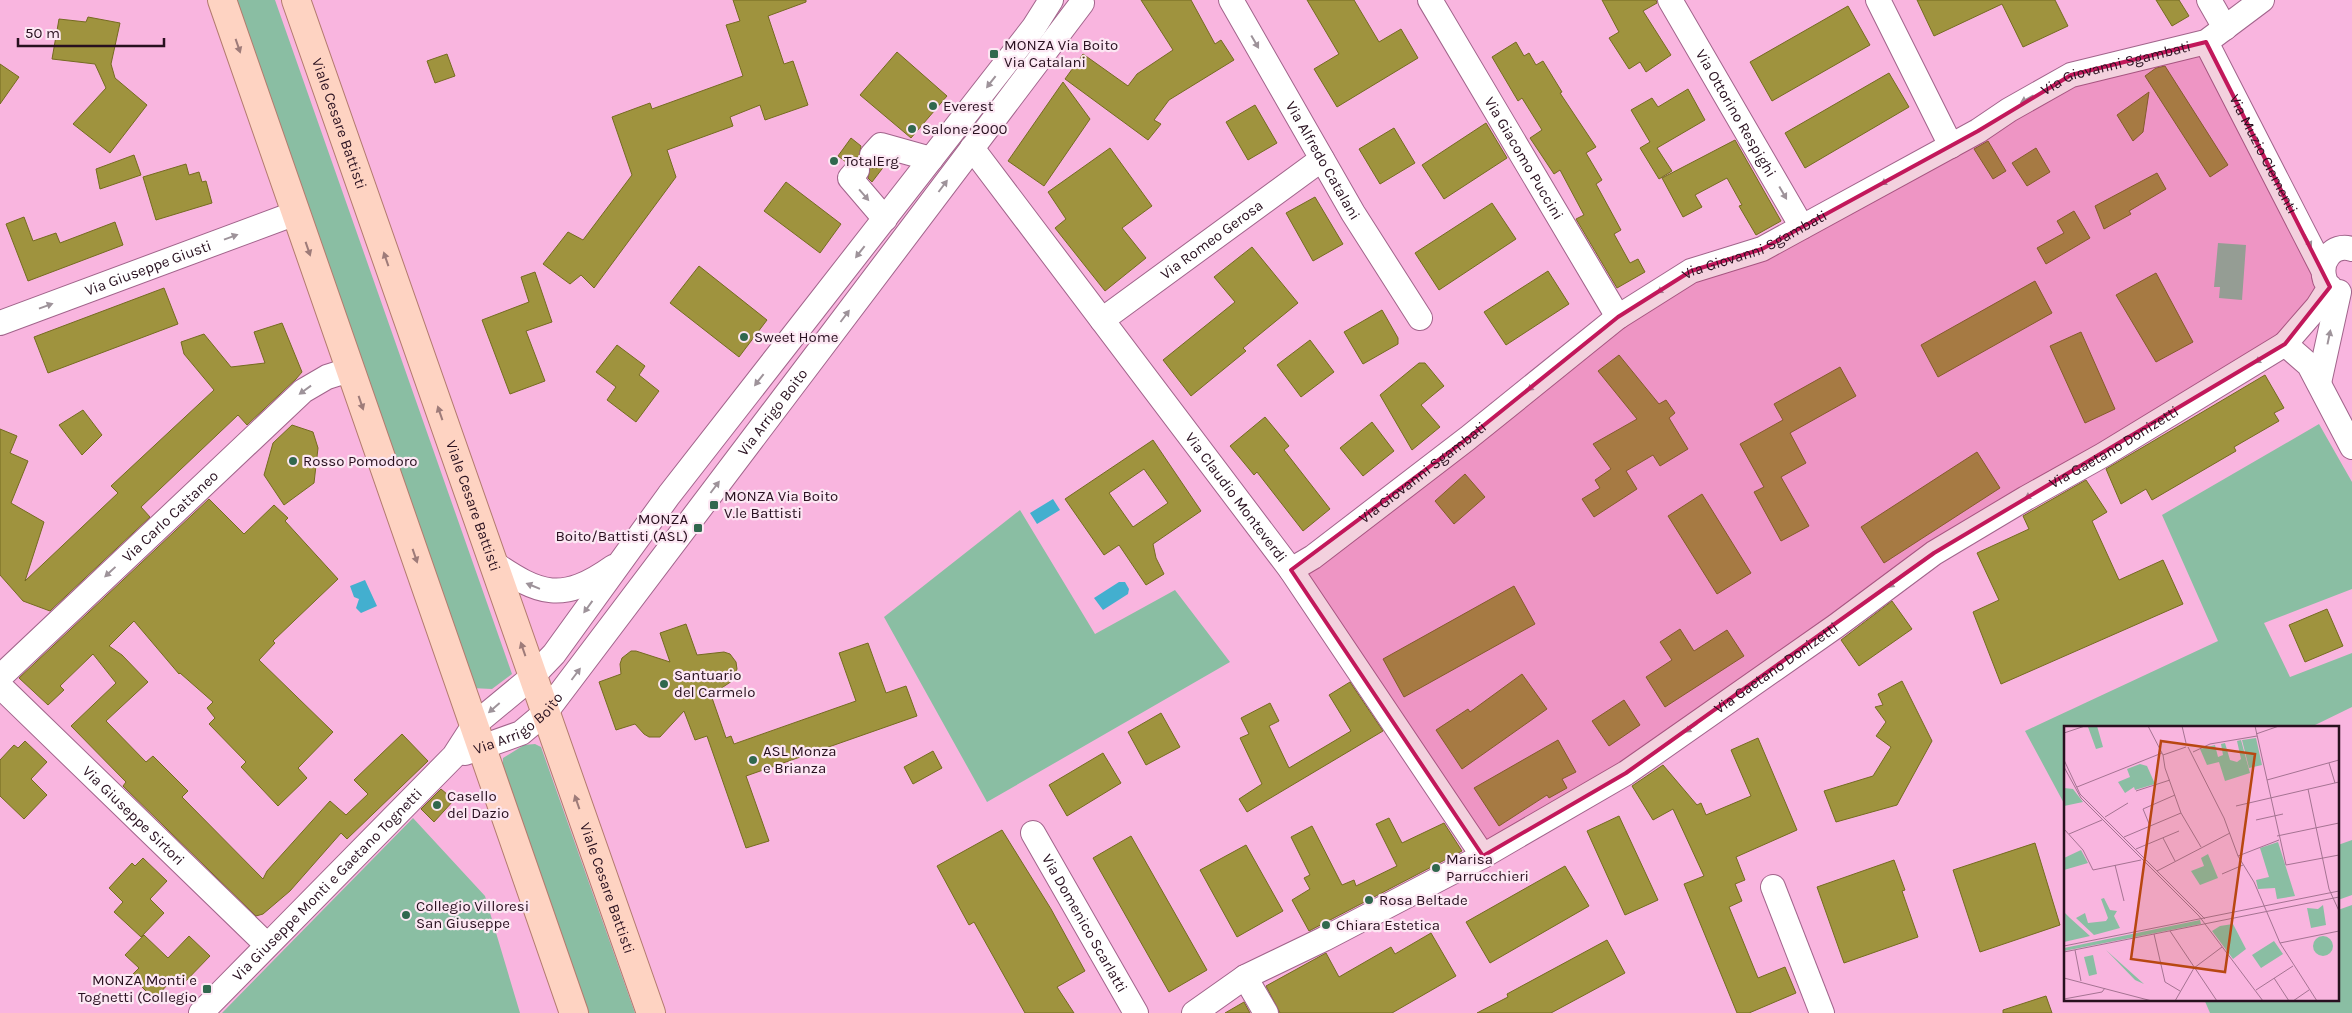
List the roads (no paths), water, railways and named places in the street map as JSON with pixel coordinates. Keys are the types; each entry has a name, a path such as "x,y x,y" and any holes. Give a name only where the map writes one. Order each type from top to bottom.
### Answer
{"main road":[{"path":"222,0 574,1013"},
{"name":"Viale Cesare Battisti","path":"296,0 651,1013"}],"street":[{"name":"Via Arrigo Boito","path":"454,756 478,736 554,654 669,495 1034,27 1051,0"},
{"name":"Via Alfredo Catalani","path":"1231,0 1322,159 1420,318"},
{"name":"Via Ottorino Respighi","path":"1670,0 1802,227"},
{"path":"1878,0 1951,146"},
{"path":"2209,0 2226,28"},
{"name":"Via Giovanni Sgambati","path":"1291,570 1313,557 1468,438 1618,317 1692,272 1762,249 1951,146 2071,75 2206,42 2262,0"},
{"name":"Via Arrigo Boito","path":"478,736 520,732 546,712 972,148 1078,1"},
{"name":"Via Giacomo Puccini","path":"1435,2 1618,317"},
{"name":"Via Muzio Clementi","path":"2206,42 2336,284"},
{"path":"885,219 850,178 882,145 931,159"},
{"name":"Via Claudio Monteverdi","path":"972,148 1291,570 1483,856"},
{"name":"Via Romeo Gerosa","path":"1102,320 1322,159"},
{"name":"Via Giuseppe Giusti","path":"0,323 296,213"},
{"name":"Via Gaetano Donizetti","path":"1194,1013 1245,977 1324,939 1483,856 1626,773 1836,626 1934,553 2103,455 2285,344 2336,284 2329,255 2334,250 2341,248 2352,249"},
{"path":"2319,383 2336,284"},
{"path":"2285,344 2309,364 2352,447"},
{"name":"Via Carlo Cattaneo","path":"0,677 303,391 327,376 349,370"},
{"path":"492,562 517,579 533,586 547,591 567,590 596,579 614,566 635,544"},
{"name":"Via Giuseppe Sirtori","path":"0,686 268,946"},
{"name":"Via Giuseppe Monti e Gaetano Tognetti","path":"201,1013 454,756"},
{"name":"Via Domenico Scarlatti","path":"1033,833 1136,1013"},
{"path":"1773,887 1822,1013"},
{"path":"1245,977 1266,1013"}],"water":[{"path":"1053,499 1060,510 1037,524 1030,513"},
{"path":"365,580 377,606 361,613 356,608 359,599 354,597 350,586"},
{"path":"1119,582 1125,582 1129,589 1128,594 1103,610 1094,598"}],"place":[{"name":"MONZA Via Boito Via Catalani","path":"994,54"},
{"name":"Everest","path":"933,106"},
{"name":"Salone 2000","path":"912,129"},
{"name":"TotalErg","path":"834,161"},
{"name":"Sweet Home","path":"744,337"},
{"name":"Rosso Pomodoro","path":"293,461"},
{"name":"MONZA Via Boito V.le Battisti","path":"714,505"},
{"name":"MONZA Boito/Battisti (ASL)","path":"698,528"},
{"name":"Santuario del Carmelo","path":"664,684"},
{"name":"ASL Monza e Brianza","path":"753,760"},
{"name":"Casello del Dazio","path":"437,805"},
{"name":"Marisa Parrucchieri","path":"1436,868"},
{"name":"Rosa Beltade","path":"1369,900"},
{"name":"Collegio Villoresi San Giuseppe","path":"406,915"},
{"name":"Chiara Estetica","path":"1326,925"},
{"name":"MONZA Monti e Tognetti (Collegio","path":"207,989"}]}
